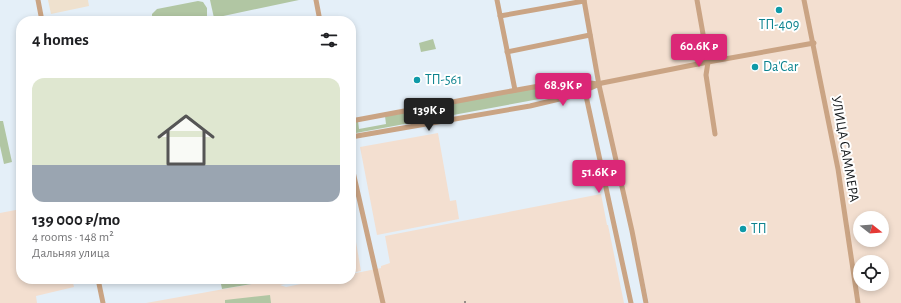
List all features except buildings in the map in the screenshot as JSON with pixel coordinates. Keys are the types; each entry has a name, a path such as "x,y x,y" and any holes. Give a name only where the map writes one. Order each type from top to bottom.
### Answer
{"street":[{"path":"38,0 41,16"},
{"path":"316,0 319,16"},
{"path":"497,0 515,90"},
{"path":"500,16 584,0 599,85 632,231 646,303"},
{"path":"697,0 708,62 706,75 716,134"},
{"name":"УЛИЦА САММЕРА","path":"804,0 814,43 841,188 858,303"},
{"path":"507,52 590,36"},
{"path":"356,137 530,106 572,96 599,85 638,76 814,43"},
{"path":"356,120 571,80 599,85"},
{"path":"582,82 631,303"},
{"path":"356,184 383,303"},
{"path":"99,284 103,303"}],"shaded area":[{"path":"48,0 88,0 89,6 51,14"},
{"path":"586,0 901,0 901,303 649,303 604,100"},
{"path":"438,133 450,201 456,200 459,219 377,235 360,147"},
{"path":"601,194 624,303 146,303 252,284 286,284 280,285 286,287 301,284 356,284 356,273 381,268 381,266 390,263 385,236"},
{"path":"16,210 16,284 73,284 74,287 36,296 37,303 0,303 0,213"},
{"path":"356,242 361,271 356,272"}],"green space":[{"path":"210,0 299,0 223,16 214,16"},
{"path":"198,1 203,2 207,8 207,16 152,16 157,9"},
{"path":"433,39 436,49 421,52 419,43"},
{"path":"570,82 577,86 576,91 572,93 356,133 356,122 358,121 359,129 386,124 385,116"},
{"path":"0,121 3,121 12,162 4,164 0,146"},
{"path":"221,284 251,284 222,289"},
{"path":"270,295 271,303 225,303 225,300"}],"place":[{"name":"ТП-409","path":"779,10"},
{"name":"Da'Car","path":"755,67"},
{"name":"ТП-561","path":"417,80"},
{"name":"ТП","path":"743,229"}]}
